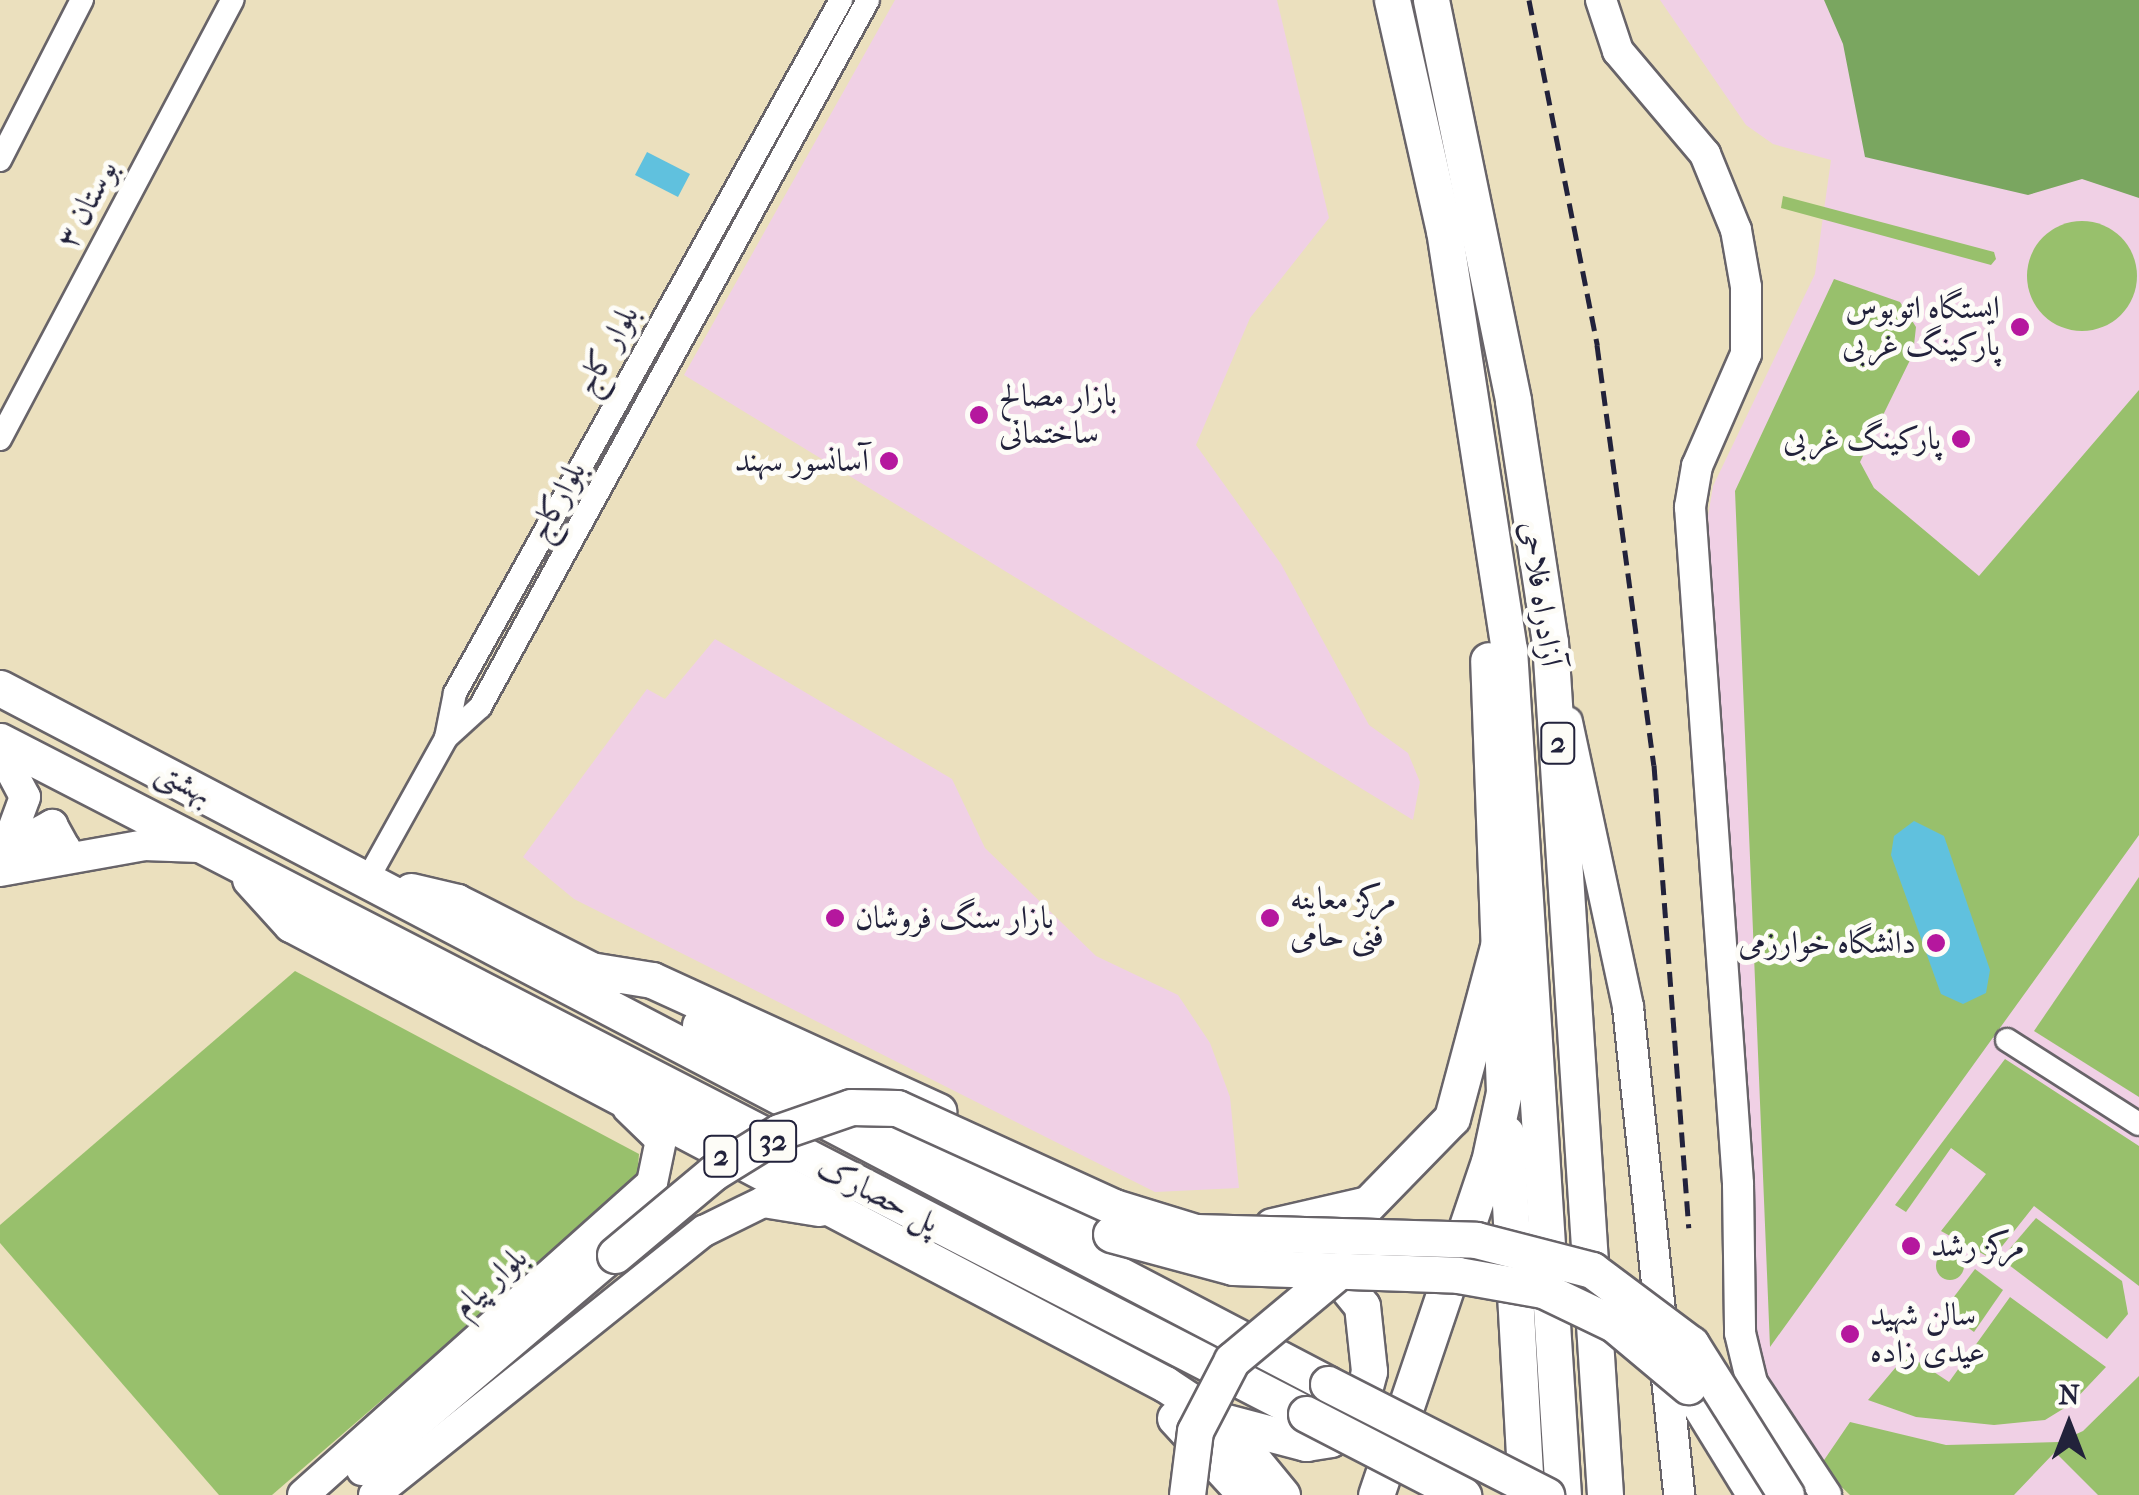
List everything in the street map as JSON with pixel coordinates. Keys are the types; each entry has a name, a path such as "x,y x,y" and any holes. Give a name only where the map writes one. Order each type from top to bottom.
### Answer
{"highway":[{"name":"آزادراه فلاحی","path":"1392,0 1475,424 1524,804 1563,1495"},
{"name":"آزادراه فلاحی","path":"1431,0 1506,365 1550,642 1605,1495"},
{"path":"1475,424 1526,1495"},
{"name":"بهشتی","path":"0,688 366,882"},
{"name":"بهشتی","path":"0,741 240,867"},
{"name":"پل حصارک","path":"240,867 1463,1495"},
{"name":"2","path":"240,867 290,924 626,1106 1064,1332 1221,1420"},
{"path":"366,882 457,902 1111,1234 1233,1267 1458,1276 1543,1290 1614,1324 1688,1386 1754,1495"},
{"name":"پل حصارک","path":"366,882 1546,1495"},
{"path":"590,970 652,980 1171,1214 1269,1226 1368,1204 1452,1118 1501,936"},
{"path":"1376,1495 1489,1162 1504,1092"},
{"path":"622,1250 760,1144 874,1105 918,1113 1167,1225 1237,1238 1420,1239 1541,1251 1628,1290 1724,1386 1813,1492"},
{"path":"1221,1420 1280,1440 1330,1439 1366,1393 1368,1337 1346,1277 1269,1226"},
{"path":"1187,1495 1204,1406 1262,1326 1344,1268 1420,1239"},
{"path":"1064,1332 1098,1368 1206,1446 1246,1495"},
{"path":"1221,1420 1282,1495"}],"main road":[{"path":"1601,0 1618,51 1705,154 1746,287 1746,354 1697,466 1690,507 1700,725 1738,1184 1742,1360 1813,1492"},
{"path":"1550,642 1628,1007 1679,1495"},
{"path":"0,750 25,797 1,859"},
{"path":"1,859 52,825 65,848 44,862 144,845 202,847"},
{"path":"626,1106 661,1140 652,1183 665,1221 704,1231"},
{"name":"بلوار پیام","path":"374,1495 622,1250 652,1183"},
{"name":"بلوار پیام","path":"303,1495 622,1250 704,1231 763,1202 831,1214"},
{"path":"332,1495 622,1250"}],"street":[{"path":"0,160 82,0"},
{"name":"بوستان ۳","path":"0,439 232,0"},
{"name":"بلوار کاج","path":"446,738 472,660 841,0"},
{"name":"بلوارکاج","path":"446,738 480,707 714,288 868,0"},
{"path":"366,882 446,738"},
{"path":"2006,1040 2139,1124"}],"shaded area":[{"name":"بازار مصالح ساختمانی","path":"895,0 1277,0 1329,218 1250,318 1196,445 1281,564 1369,725 1408,753 1420,782 1413,820 684,375"},
{"name":"دانشگاه خوارزمی","path":"1660,0 2139,0 2139,1495 1850,1495 1757,1370 1708,516 1713,486 1815,274 1831,160 1773,144 1746,125"},
{"name":"بازار سنگ فروشان","path":"715,639 952,779 985,848 1096,956 1178,995 1210,1043 1230,1097 1239,1188 1155,1192 574,899 523,857 647,689 665,699"}],"green space":[{"path":"1824,0 2139,0 2139,198 2082,179 2028,195 1865,157 1843,44"},
{"path":"1783,196 1994,252 1996,259 1991,265 1781,208"},
{"path":"2082,221 2103,225 2121,237 2133,255 2137,276 2133,297 2121,315 2103,327 2082,331 2061,327 2043,315 2031,297 2027,276 2031,255 2043,237 2061,225"},
{"path":"1834,279 1900,302 1916,327 1913,354 1860,462 1874,488 1979,576 2139,390 2139,835 1770,1347 1735,491"},
{"path":"2139,877 2139,1097 2034,1031"},
{"path":"295,971 639,1154 637,1180 272,1495 219,1495 0,1243 0,1225"},
{"path":"2005,1059 2139,1146 2139,1286 2034,1206 1992,1259 1941,1231 1986,1174 1951,1148 1906,1212 1895,1205"},
{"path":"2036,1218 2122,1281 2128,1314 2107,1339 2001,1259"},
{"path":"1950,1252 1960,1256 1964,1266 1960,1276 1950,1280 1940,1276 1936,1266 1940,1256"},
{"path":"1975,1269 2003,1290 1974,1332 1944,1310"},
{"path":"2010,1297 2106,1367 2071,1404 2045,1420 1994,1425 1916,1417 1868,1400 1907,1354 1949,1382"},
{"path":"2139,1376 2139,1495 2098,1495 2055,1452 2014,1495 1850,1495 1820,1466 1850,1422 1946,1445 2059,1442 2083,1431"}],"water":[{"path":"647,152 690,174 678,197 635,175"},
{"path":"1914,821 1944,836 1990,970 1986,993 1963,1004 1941,994 1891,855 1894,836"}],"railway":[{"path":"1529,0 1597,345 1654,765 1689,1228"}],"place":[{"name":"ایستگاه اتوبوس پارکینگ غربی","path":"2020,327"},
{"name":"بازار مصالح ساختمانی","path":"979,415"},
{"name":"پارکینگ غربی","path":"1961,439"},
{"name":"آسانسور سهند","path":"889,461"},
{"name":"بازار سنگ فروشان","path":"835,918"},
{"name":"مرکز معاینه فنی حامی","path":"1270,918"},
{"name":"دانشگاه خوارزمی","path":"1936,943"},
{"name":"مرکز رشد","path":"1911,1246"},
{"name":"سالن شهید عیدی زاده","path":"1850,1334"}]}
